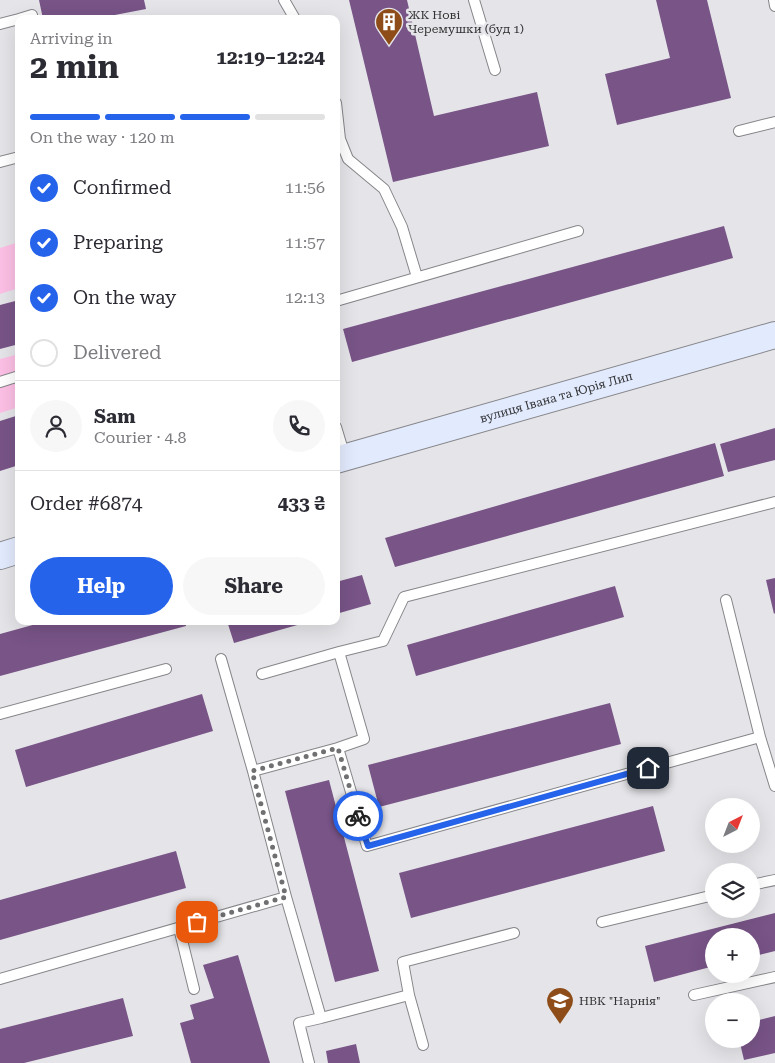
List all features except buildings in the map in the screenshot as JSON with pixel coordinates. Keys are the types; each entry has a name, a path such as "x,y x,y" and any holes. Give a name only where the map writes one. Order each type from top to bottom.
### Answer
{"street":[{"name":"вулиця Івана та Юрія Лип","path":"341,458 775,335"},
{"path":"0,556 15,551"}],"lane":[{"path":"284,0 293,15"},
{"path":"474,0 495,70"},
{"path":"774,0 775,6"},
{"path":"0,24 15,20"},
{"path":"739,131 775,122"},
{"path":"340,139 348,159 384,189 402,227 417,277"},
{"path":"0,162 15,158"},
{"path":"340,299 578,231"},
{"path":"0,382 15,377"},
{"path":"262,674 382,641 404,597 775,502"},
{"path":"726,600 760,737 775,786"},
{"path":"252,771 338,748 364,739 339,652"},
{"path":"221,659 321,1018"},
{"path":"0,714 166,669"},
{"path":"338,748 368,846 760,737"},
{"path":"760,883 775,880"},
{"path":"0,979 286,897"},
{"path":"602,922 705,897"},
{"path":"179,928 194,989"},
{"path":"423,1045 409,995 403,962 514,933"},
{"path":"694,995 775,977"},
{"path":"309,1063 299,1023 409,995"}],"shaded area":[{"path":"15,243 15,289 0,294 0,248"},
{"path":"15,355 15,408 0,413 0,359"}],"way so far":[{"path":"197,922 286,897 252,771 338,748 358,816"}],"place":[{"name":"ЖК Нові Черемушки (буд 1)","path":"389,46"},
{"name":"НВК \"Нарнія\"","path":"560,1025"}],"route":[{"path":"358,816 368,846 648,768"}]}
